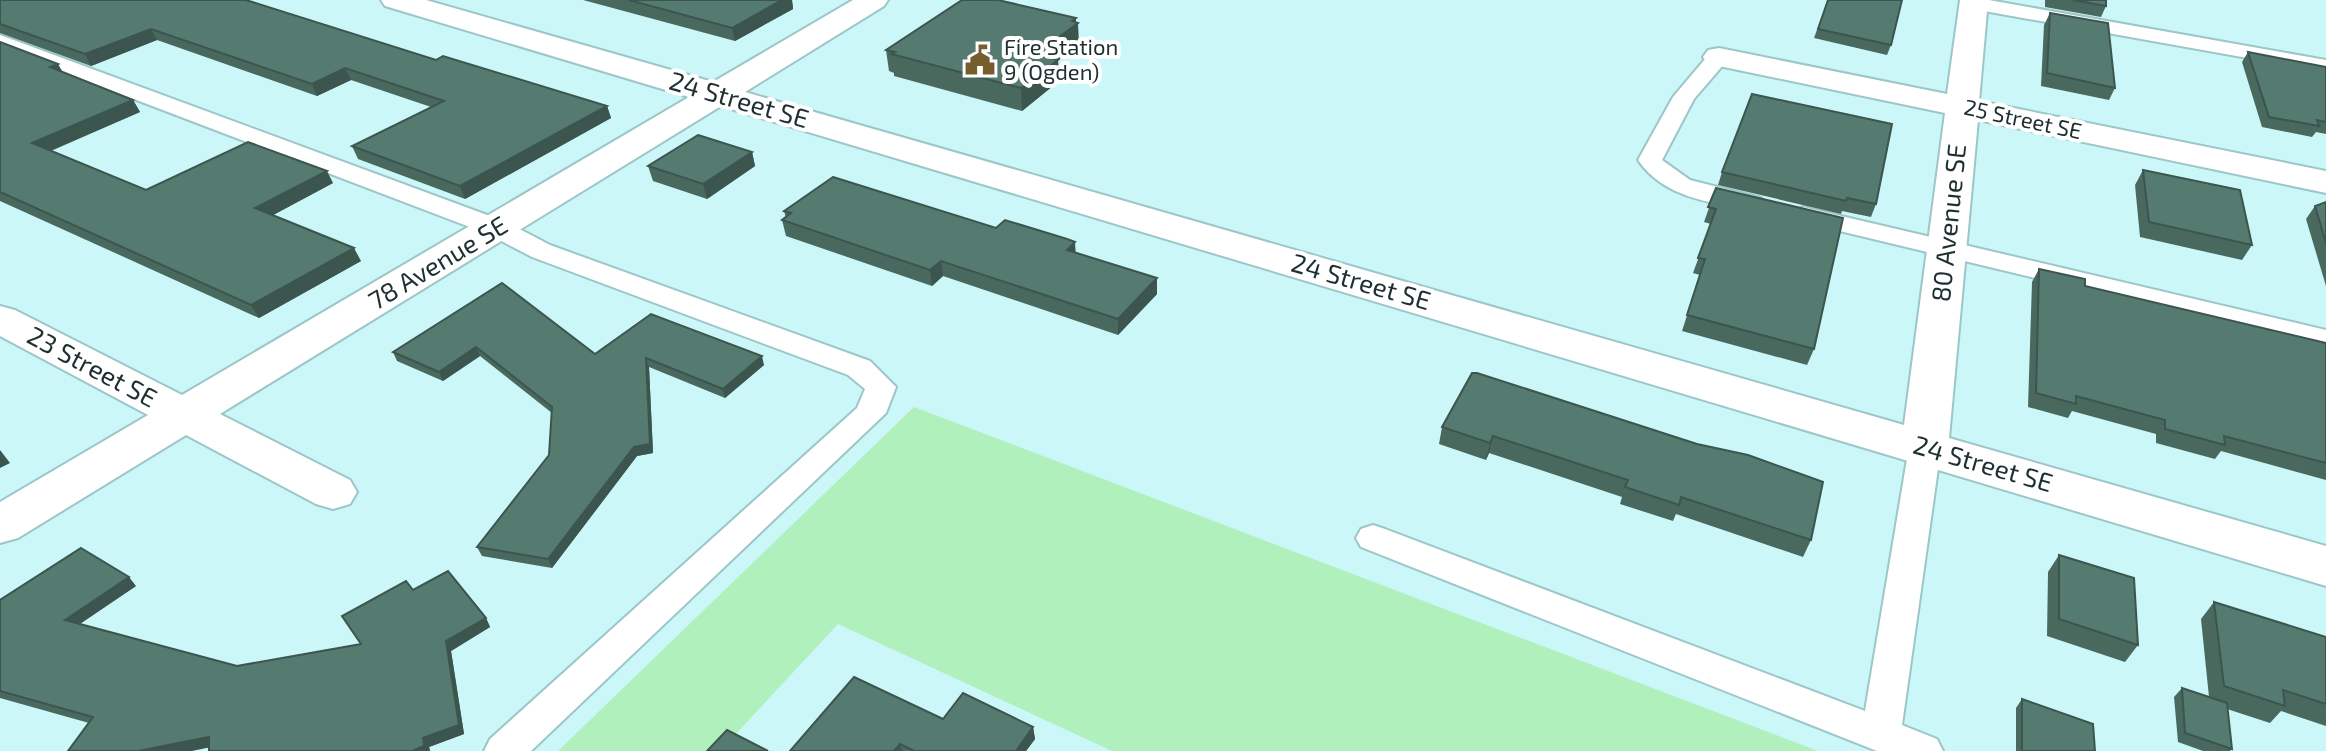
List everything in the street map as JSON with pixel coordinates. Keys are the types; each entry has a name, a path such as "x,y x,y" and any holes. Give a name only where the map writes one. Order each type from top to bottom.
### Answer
{"street":[{"name":"24 Street SE","path":"395,0 2326,566"},
{"name":"78 Avenue SE","path":"0,525 874,0"},
{"name":"80 Avenue SE","path":"1925,447 1960,106 1974,2"},
{"name":"25 Street SE","path":"1719,57 2326,182"},
{"name":"23 Street SE","path":"0,319 333,492"}],"lane":[{"path":"1974,2 2326,66"},
{"path":"0,41 497,228 541,251 859,368 881,387 870,413 504,751"},
{"path":"1719,57 1684,97 1650,160 1658,173 1685,187 2326,339"},
{"path":"1881,735 1925,447"},
{"path":"1373,538 1923,751"}],"green space":[{"path":"914,407 1818,751 1112,751 838,624 720,751 558,751"}],"building":[{"path":"0,0 246,0 436,60 443,56 607,106 460,186 352,146 444,101 345,68 312,84 151,29 85,54 0,24"},
{"path":"629,0 782,0 732,28"},
{"name":"Fire Station 9 (Ogden)","path":"962,0 998,0 1076,18 1072,21 1078,23 1036,54 1058,60 1021,88 891,54 895,52 886,50"},
{"path":"1828,0 1902,0 1891,45 1818,29"},
{"path":"2073,0 2106,0 2106,6"},
{"path":"2050,13 2108,23 2115,88 2047,73"},
{"path":"0,42 58,64 50,67 133,100 32,143 146,190 248,142 327,171 255,208 354,248 251,305 0,192"},
{"path":"2248,52 2326,67 2326,122 2317,120 2319,126 2269,117"},
{"path":"1752,94 1892,124 1876,204 1847,198 1846,201 1722,172"},
{"path":"698,135 752,152 703,184 648,166"},
{"path":"2143,170 2240,190 2252,245 2149,222"},
{"path":"833,177 996,228 1005,220 1067,239 1075,242 1067,250 1157,278 1118,319 941,261 930,270 782,220 791,213 784,211"},
{"path":"1716,188 1843,218 1814,349 1687,315 1705,259 1698,258 1716,209 1708,207"},
{"path":"2326,202 2326,243 2315,206"},
{"path":"2039,269 2085,279 2085,286 2326,343 2326,463 2224,436 2225,445 2165,429 2165,420 2076,396 2076,404 2036,393"},
{"path":"502,283 595,354 651,314 762,356 723,389 646,358 650,444 634,447 548,559 477,547 549,455 552,407 476,347 439,372 393,352"},
{"path":"1472,373 1697,444 1748,455 1823,482 1811,540 1681,497 1679,505 1625,487 1628,480 1493,436 1490,443 1442,427"},
{"path":"81,548 129,577 65,620 237,666 361,644 342,616 406,581 413,590 448,571 486,618 446,641 459,725 423,738 424,746 412,751 209,751 209,737 138,751 68,751 93,717 0,691 0,600"},
{"path":"2059,555 2134,578 2138,645 2059,619"},
{"path":"2214,602 2326,637 2326,704 2283,690 2285,706 2224,686"},
{"path":"854,677 943,719 963,693 1033,727 1016,751 914,751 900,744 894,751 790,751"},
{"path":"2182,688 2227,703 2232,749 2185,733"},
{"path":"2022,699 2093,724 2095,751 2022,751"},
{"path":"727,730 768,751 707,751"}],"place":[{"name":"Fire Station 9 (Ogden)","path":"980,60"}]}
